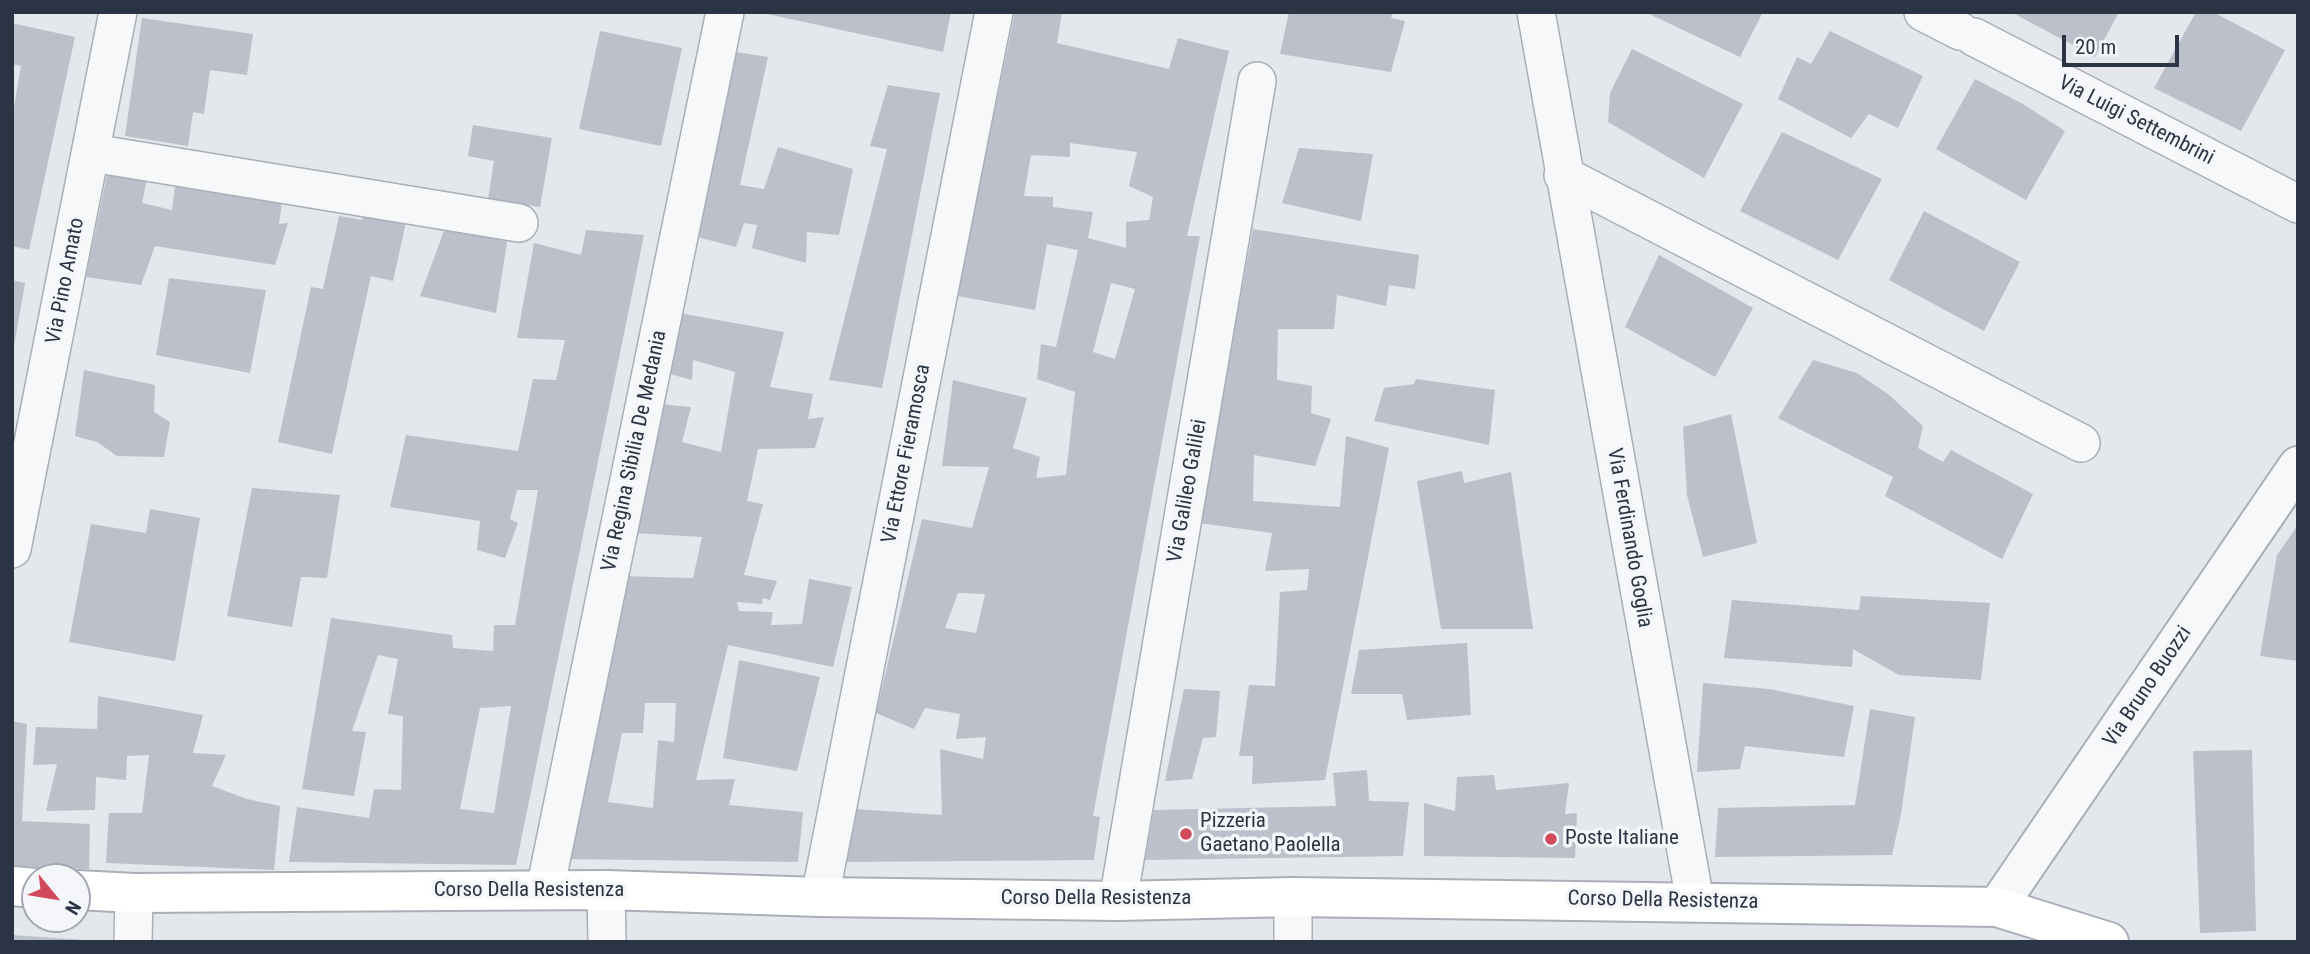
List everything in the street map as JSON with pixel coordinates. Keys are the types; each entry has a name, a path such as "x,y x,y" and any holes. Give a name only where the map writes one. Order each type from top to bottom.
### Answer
{"main road":[{"name":"Corso Della Resistenza","path":"91,891 134,893 606,890 820,897 1118,901 1293,897 1997,907 2109,942"}],"street":[{"name":"Via Pino Amato","path":"12,550 118,12"},
{"name":"Via Regina Sibilia De Medania","path":"545,890 725,12"},
{"name":"Via Ettore Fieramosca","path":"820,897 995,12"},
{"name":"Via Ferdinando Goglia","path":"1536,12 1563,175 1695,901"},
{"name":"Via Luigi Settembrini","path":"1923,12 2298,204"},
{"name":"Via Galileo Galilei","path":"1118,901 1257,81"},
{"path":"92,153 519,223"},
{"path":"1563,175 2081,443"},
{"name":"Via Bruno Buozzi","path":"1997,907 2298,466"},
{"path":"606,890 607,942"},
{"path":"133,942 134,893"},
{"path":"1293,897 1293,942"}],"building":[{"path":"758,12 951,12 943,52"},
{"path":"1015,12 1062,12 1057,43 1169,69 1178,38 1229,51 1187,236 1200,236 1093,816 1100,817 1094,860 847,862 855,809 942,815 940,749 983,759 986,737 956,739 960,714 925,708 914,729 876,713 922,519 972,528 989,467 942,466 953,380 1027,398 1013,448 1040,457 1036,478 1066,475 1075,392 1037,379 1041,344 1056,347 1078,250 1047,244 1035,310 957,296","holes":["1070,143 1137,152 1129,186 1153,197 1149,220 1126,222 1126,248 1088,238 1093,212 1053,207 1053,197 1024,196 1031,155 1070,157","1111,283 1135,289 1115,359 1093,352","958,593 985,594 976,633 945,628"]},
{"path":"1289,12 1393,12 1391,18 1405,21 1391,72 1280,54"},
{"path":"1645,12 1763,12 1740,57"},
{"path":"2011,12 2119,12 2095,57"},
{"path":"2196,12 2213,12 2285,50 2241,131 2154,88"},
{"path":"142,18 253,34 247,75 210,70 204,114 193,112 188,146 125,136"},
{"path":"12,23 75,37 29,250 12,246 12,119 21,66 12,64"},
{"path":"600,31 682,48 661,146 579,129"},
{"path":"1830,31 1923,76 1898,128 1869,114 1851,138 1778,99 1797,57 1811,64"},
{"path":"1632,49 1743,104 1704,178 1608,122 1610,93"},
{"path":"724,50 768,57 740,185 764,189 778,147 853,169 839,235 807,232 806,263 752,248 757,225 744,223 736,247 697,237"},
{"path":"1975,79 2023,104 2065,131 2026,200 1936,149"},
{"path":"888,85 940,93 882,388 829,380 887,149 870,146"},
{"path":"473,125 552,138 540,207 488,199 494,161 468,156"},
{"path":"1782,132 1882,179 1838,260 1740,211"},
{"path":"1299,148 1373,154 1361,221 1282,203"},
{"path":"109,165 149,169 142,203 172,210 176,178 282,202 279,224 288,223 275,265 155,246 141,285 86,277"},
{"path":"1924,211 2020,262 1984,331 1889,280"},
{"path":"363,213 406,222 393,281 371,276 332,454 278,442 311,287 323,289 339,216 362,220"},
{"path":"445,228 508,236 496,313 420,296"},
{"path":"1253,229 1419,255 1415,289 1389,285 1386,306 1337,295 1334,329 1278,329 1277,380 1312,386 1311,413 1331,419 1315,466 1254,455 1253,501 1340,507 1346,436 1389,448 1325,780 1252,784 1253,756 1239,756 1249,685 1275,686 1280,592 1307,590 1309,569 1265,571 1272,533 1199,523"},
{"path":"586,230 644,235 516,865 289,862 297,807 369,818 374,789 401,790 403,716 388,714 398,659 378,655 352,731 366,732 354,796 302,789 331,618 452,635 453,648 493,651 494,625 515,625 538,490 517,490 510,519 518,523 505,558 477,550 480,521 390,507 406,435 518,451 533,379 556,380 565,340 517,338 534,243 581,255","holes":["511,706 494,813 460,809 480,708"]},
{"path":"1659,255 1753,308 1715,377 1625,327"},
{"path":"169,278 266,290 250,373 156,355"},
{"path":"12,280 25,283 14,346 12,346"},
{"path":"674,312 784,332 770,387 813,394 808,419 824,417 815,448 758,449 747,501 763,504 744,575 777,581 770,600 763,598 762,604 737,602 739,611 773,612 771,625 802,624 809,579 852,587 833,667 728,645 696,780 735,779 729,805 803,812 798,862 564,859 619,576 693,578 702,537 633,533 648,403 691,407 682,442 721,452 735,372 693,360 692,380 662,372","holes":["645,703 676,703 674,742 658,740 653,808 608,802 622,733 643,733"]},
{"path":"1813,360 1857,373 1888,394 1923,426 1918,448 1943,462 1951,450 2033,494 2002,559 1885,496 1893,477 1778,418"},
{"path":"84,370 155,385 154,412 170,422 164,457 117,456 97,442 75,436"},
{"path":"1416,379 1495,390 1489,445 1374,421 1384,388 1414,384"},
{"path":"1731,414 1757,543 1703,557 1687,495 1683,427"},
{"path":"1462,471 1464,483 1511,472 1533,629 1441,629 1417,481"},
{"path":"252,488 340,495 327,578 301,577 292,627 227,616"},
{"path":"150,509 200,518 175,661 69,642 91,524 146,533"},
{"path":"2298,525 2298,661 2260,656 2277,555"},
{"path":"1861,596 1990,603 1981,680 1899,675 1853,649 1852,667 1724,658 1732,600 1859,610"},
{"path":"1467,643 1471,715 1407,720 1402,694 1351,694 1359,650"},
{"path":"739,660 820,677 797,771 723,758"},
{"path":"1703,683 1769,689 1854,706 1844,757 1745,746 1740,769 1697,772"},
{"path":"1184,689 1220,691 1216,737 1203,738 1192,779 1165,781"},
{"path":"98,696 203,715 193,753 226,755 212,786 247,799 280,806 274,870 106,863 109,813 142,813 149,755 127,756 126,780 96,777 95,810 46,811 57,764 33,765 36,727 97,729"},
{"path":"1870,709 1915,717 1901,814 1892,855 1715,857 1718,808 1855,805"},
{"path":"12,721 27,724 22,821 90,824 89,863 21,863 21,866 12,866"},
{"path":"2252,750 2256,931 2200,933 2193,751"},
{"path":"1367,770 1369,801 1409,802 1403,856 1145,860 1154,810 1336,806 1333,773"},
{"path":"1494,775 1496,790 1569,783 1565,814 1577,813 1575,858 1424,856 1424,803 1455,811 1457,777"},
{"path":"12,935 84,940 84,942 12,942"}],"place":[{"name":"Pizzeria Gaetano Paolella","path":"1186,834"},
{"name":"Poste Italiane","path":"1551,839"}]}
